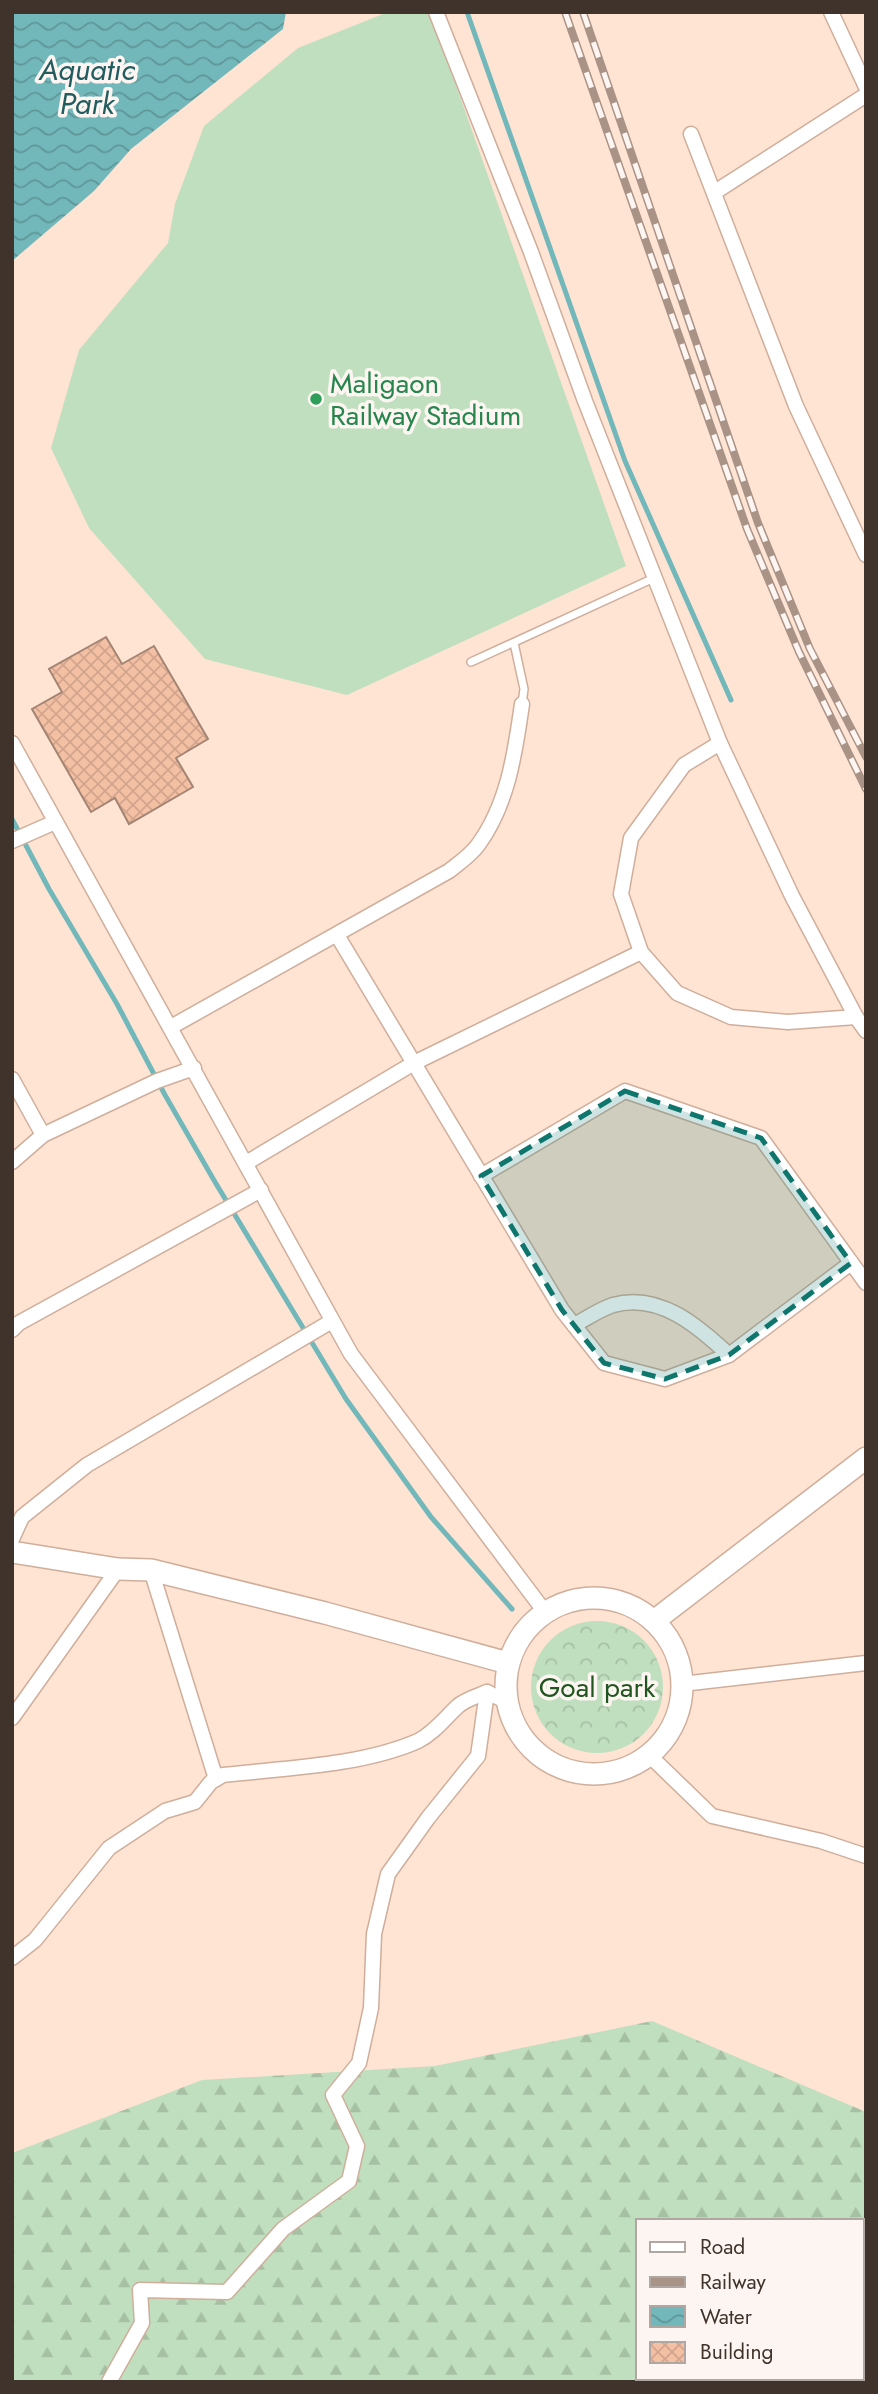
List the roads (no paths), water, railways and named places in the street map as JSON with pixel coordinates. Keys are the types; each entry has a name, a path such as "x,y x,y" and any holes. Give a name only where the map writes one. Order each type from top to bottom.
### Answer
{"street":[{"path":"436,12 531,252 584,401 720,743 792,896 866,1031"},
{"path":"831,12 866,87"},
{"path":"715,192 866,95"},
{"path":"691,134 796,406 866,555"},
{"path":"171,1027 449,871 477,846 496,813 514,763 522,704"},
{"path":"12,743 351,1354 545,1612"},
{"path":"720,743 684,765 631,838 621,894 641,952 677,993 731,1017 788,1022 856,1017"},
{"path":"12,841 55,822"},
{"path":"337,934 562,1310 604,1363 665,1379 729,1355 851,1263"},
{"path":"246,1163 414,1063 641,952"},
{"path":"12,1162 43,1135 157,1081 194,1068"},
{"path":"12,1079 43,1135"},
{"path":"481,1176 625,1091 761,1138 866,1283"},
{"path":"12,1330 19,1323 261,1190"},
{"path":"574,1325 610,1306 644,1302 670,1311 691,1323 729,1355"},
{"path":"12,1539 22,1517 87,1465 332,1321"},
{"path":"653,1621 866,1458"},
{"path":"12,1552 118,1569 151,1570 325,1613 508,1663"},
{"path":"12,1718 118,1569"},
{"path":"151,1570 216,1779"},
{"path":"601,1598 629,1605 653,1621 668,1640 678,1661 682,1684 679,1710 668,1734 632,1766 610,1773 587,1774 565,1769 544,1759 527,1743 514,1724 507,1702 508,1663 516,1643 528,1626 545,1612 571,1600 601,1598"},
{"path":"682,1684 866,1663"},
{"path":"487,1692 507,1702"},
{"path":"12,1958 35,1940 109,1849 165,1811 195,1802 223,1775 333,1762 384,1752 420,1740 460,1704 487,1692"},
{"path":"109,2382 142,2323 140,2290 227,2291 283,2229 349,2181 357,2146 334,2095 359,2063 371,2008 374,1934 388,1874 428,1818 478,1756 487,1692"},
{"path":"648,1754 712,1816 821,1841 866,1856"}],"lane":[{"path":"471,662 654,578"},
{"path":"514,643 524,689 522,704"}],"water":[{"name":"Aquatic Park","path":"12,12 286,12 283,29 131,149 94,191 12,261"}],"waterway":[{"path":"467,12 625,461 731,700"},
{"path":"12,819 215,1182 346,1399 431,1517 512,1609"}],"railway":[{"path":"565,12 747,529 799,652 866,789"},
{"path":"583,12 758,523 810,649 866,757"}],"place":[{"name":"Maligaon Railway Stadium","path":"316,399"}],"park label":[{"name":"Goal park","path":"597,1687"}]}
